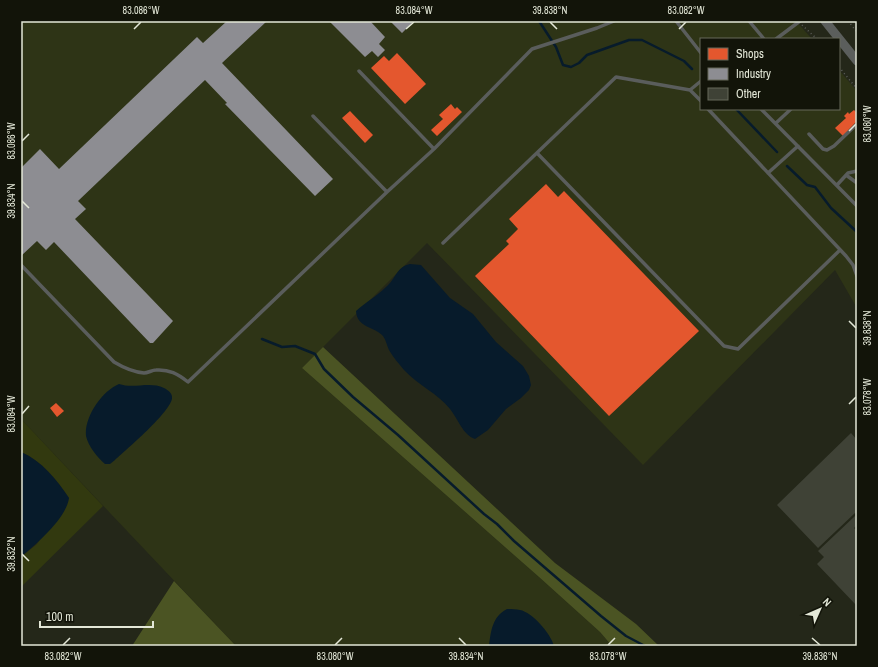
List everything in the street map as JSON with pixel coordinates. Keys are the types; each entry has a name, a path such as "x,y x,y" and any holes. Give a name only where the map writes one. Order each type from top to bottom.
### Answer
{"main road":[{"path":"825,21 839,38"},
{"path":"840,40 857,61"}],"lane":[{"path":"21,265 114,362 125,368 146,373 155,370 169,370 188,382 434,149 532,49 614,21"},
{"path":"676,21 700,52"},
{"path":"749,21 763,38"},
{"path":"777,38 799,22"},
{"path":"359,71 434,149"},
{"path":"443,243 616,77 690,90 700,100"},
{"path":"690,90 700,82"},
{"path":"709,110 840,250 853,265 857,276"},
{"path":"762,110 857,206"},
{"path":"776,123 790,110"},
{"path":"313,116 387,192"},
{"path":"809,134 823,149 827,150 834,146 857,124"},
{"path":"768,173 798,146"},
{"path":"537,153 724,346 738,349 840,250"},
{"path":"836,185 846,175 857,171"},
{"path":"846,175 857,183"}],"path":[{"path":"848,21 857,32"},
{"path":"799,22 816,38"},
{"path":"840,68 857,89"}],"shaded area":[{"path":"21,21 796,21 811,38 700,38 700,110 840,110 840,71 857,91 857,308 835,270 643,465 427,243 302,368 539,577 600,632 612,646 236,646 21,419"},
{"path":"323,347 555,563 636,624 659,646 612,646 600,632 539,577 302,368"},
{"path":"21,419 103,506 21,587 21,557 37,544 69,498 59,484 36,460 21,452"},
{"path":"174,581 236,646 132,646"}],"water":[{"path":"410,264 421,265 450,298 473,314 496,342 523,366 529,376 531,385 529,390 506,409 488,430 475,439 467,434 445,403 404,370 391,353 383,336 363,324 357,317 356,311 386,287 399,270"},
{"path":"119,384 130,386 159,386 171,394 171,403 148,430 110,464 105,464 91,448 86,436 86,429 95,406 106,392"},
{"path":"21,452 36,460 59,484 69,498 67,506 50,530 21,557"},
{"path":"507,609 520,610 530,615 545,630 554,646 489,646 495,620"}],"building: Shops":[{"path":"397,53 426,84 405,104 371,68 384,56 389,61"},
{"path":"451,104 455,109 457,107 462,112 437,136 431,130 443,119 439,115"},
{"path":"854,110 857,113 857,121 843,136 835,128 846,118 844,116 848,112 849,114"},
{"path":"350,111 373,135 365,143 342,118"},
{"path":"546,184 558,197 564,191 699,331 609,416 475,276 509,244 506,241 518,229 509,219"},
{"path":"56,403 64,411 57,417 50,408"}],"building: Industry":[{"path":"227,21 267,21 222,63 333,179 315,196 225,104 227,103 205,80 78,201 86,209 75,219 173,321 153,343 150,343 54,242 46,250 37,241 21,256 21,168 40,149 59,169 197,37 203,43"},
{"path":"329,21 370,21 385,37 379,44 385,50 378,57 372,51 365,57"},
{"path":"390,21 414,21 402,33"}],"building: Other":[{"path":"851,433 857,440 857,514 855,513 818,548 777,505"},
{"path":"855,516 857,525 854,528 857,531 857,606 817,564 824,557 818,551"}],"waterway":[{"path":"539,21 556,47 563,65 571,67 579,63 587,55 629,40 642,40 684,61 692,69"},
{"path":"737,110 777,152"},
{"path":"787,166 807,185 815,187 831,208 857,232"},
{"path":"262,339 282,347 295,346 315,354 324,369 353,397 398,435 514,541 601,616 626,636 645,646"}]}
